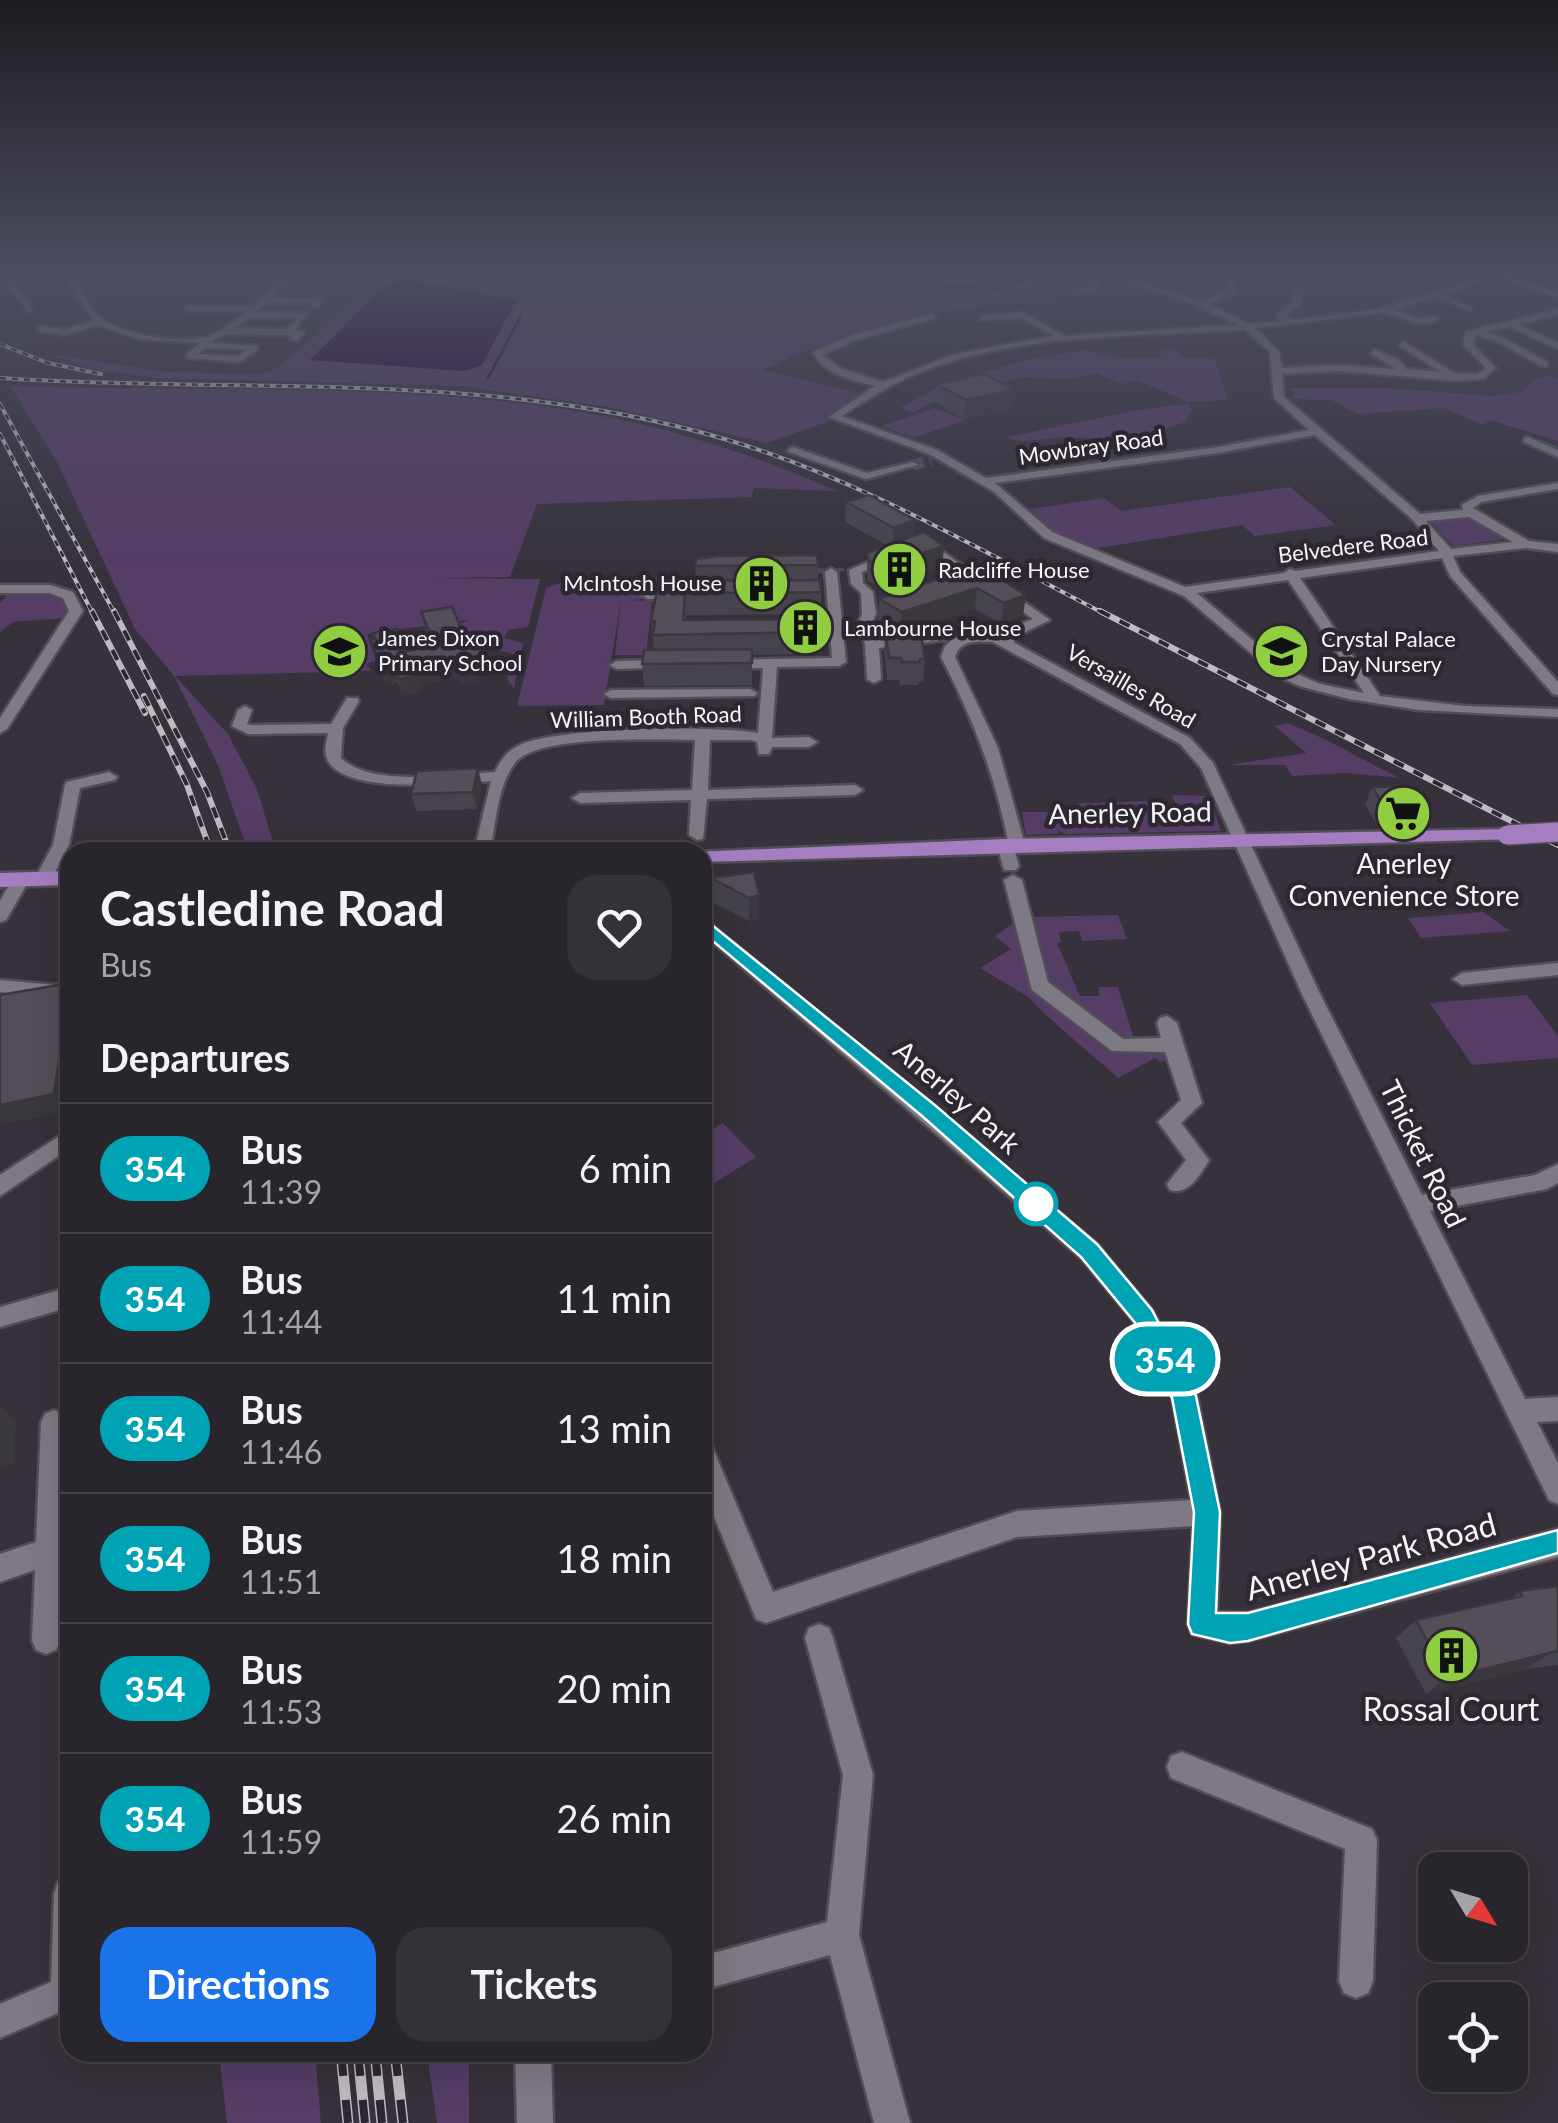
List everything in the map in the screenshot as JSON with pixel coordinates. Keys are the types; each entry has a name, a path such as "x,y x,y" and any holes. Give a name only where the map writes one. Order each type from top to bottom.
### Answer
{"main road":[{"name":"Anerley Road","path":"712,847 1011,859 1242,841 1558,832"},
{"path":"22,879 60,878"}],"street":[{"path":"843,371 886,386"},
{"path":"917,371 834,417 883,432 986,482 1048,535 1184,591 1283,673 1312,687 1445,711 1558,713"},
{"path":"1276,371 1276,395 1417,518 1444,548 1454,573 1558,691"},
{"path":"1379,371 1456,378 1480,377 1490,371"},
{"path":"1445,371 1456,378"},
{"name":"Mowbray Road","path":"986,482 1218,450 1319,430"},
{"path":"1528,440 1558,454"},
{"path":"804,452 866,476 913,464"},
{"path":"1471,513 1466,507 1478,499 1558,486"},
{"path":"1417,518 1471,513"},
{"name":"Belvedere Road","path":"1471,513 1527,544"},
{"name":"Belvedere Road","path":"1184,591 1527,544 1558,548"},
{"path":"874,679 866,623 867,592 857,584 855,570 924,545 970,575"},
{"path":"769,670 838,662 827,620 833,594 831,572"},
{"path":"1290,574 1375,699"},
{"path":"872,644 912,642 948,634 1006,641 1016,631 1043,620 985,584"},
{"path":"648,595 680,587 699,594"},
{"path":"0,729 76,611 68,595 50,589 2,591"},
{"path":"814,594 833,594"},
{"path":"964,638 952,646 948,657 984,723 1006,787 1011,859 1039,985 1120,1046 1173,1045"},
{"name":"Versailles Road","path":"1006,641 1196,749 1208,766 1242,841"},
{"path":"617,664 697,664 841,676"},
{"path":"636,694 640,664"},
{"path":"764,745 769,670"},
{"path":"611,694 750,693"},
{"path":"352,701 336,728 332,756 357,774 390,780 501,776 484,842"},
{"path":"242,718 248,730 336,728"},
{"path":"700,842 703,736"},
{"name":"William Booth Road","path":"501,776 522,748 554,739 703,736 764,745 809,742"},
{"path":"62,842 73,785 109,777"},
{"path":"580,798 855,790"},
{"name":"Thicket Road","path":"1242,841 1311,994 1558,1491"},
{"path":"0,916 22,879 60,846"},
{"name":"Anerley Park","path":"712,931 1089,1250 1144,1317 1184,1396 1207,1512 1202,1624"},
{"path":"1462,979 1558,969"},
{"path":"0,986 60,991"},
{"path":"1166,1023 1192,1102 1168,1122 1198,1160 1178,1184"},
{"path":"0,1187 60,1144"},
{"path":"1414,1205 1539,1183 1558,1173"},
{"path":"0,1316 60,1300"},
{"path":"1520,1412 1558,1409"},
{"path":"46,1640 54,1422"},
{"path":"712,1506 766,1609 1017,1524 1207,1512"},
{"name":"Anerley Park Road","path":"1202,1624 1230,1630 1248,1627 1558,1543"},
{"path":"0,1568 49,1552"},
{"path":"819,1638 858,1775 842,1936 892,2123"},
{"path":"1182,1767 1361,1840 1356,1981"},
{"path":"712,1970 842,1936"},
{"path":"0,2021 60,1995"},
{"path":"533,2062 535,2123"}],"shaded area":[{"path":"106,371 768,371 864,394 824,417 832,420 767,443 603,406 460,386 158,378"},
{"path":"990,371 1219,371 1228,400 1189,402 1136,380 1121,384 1096,373 1069,379 1022,377 932,402 913,413 900,408 940,386"},
{"path":"1536,379 1558,379 1558,441 1490,420 1483,425 1444,408 1357,414 1332,400 1291,399 1295,393 1287,388 1387,388 1493,396 1521,392"},
{"path":"10,386 351,391 555,408 699,440 837,491 754,488 751,497 537,504 510,577 434,578 540,579 528,627 508,630 504,638 523,643 514,688 507,679 515,654 482,648 498,629 488,637 469,634 486,639 480,647 470,648 459,624 469,620 367,634 376,661 366,664 372,671 175,676 228,734 257,789 273,842 245,842 218,765 174,676 135,629 58,464"},
{"path":"1187,404 1193,410 1185,422 1150,433 1025,441 1008,437 1137,410"},
{"path":"934,408 965,420 913,438 882,426"},
{"path":"1290,487 1336,525 1255,536 1242,525 1093,549 1051,530 1030,509 1104,498 1121,511"},
{"path":"1467,519 1506,539 1453,546 1431,522"},
{"path":"844,568 694,588 694,579 667,579 666,589 653,589 651,599 628,600 652,601 646,655 615,655 621,600 604,705 517,706 546,588 574,578 694,578 747,569"},
{"path":"10,592 59,596 70,610 65,618 13,622 0,632 0,603"},
{"path":"1287,723 1400,778 1346,773 1292,776 1285,765 1227,765 1306,753 1275,726"},
{"path":"1172,795 1209,796 1221,831 1058,831 1026,835 1022,812 1081,812 1079,803 1148,801 1153,811 1178,810"},
{"path":"1483,912 1510,931 1421,938 1408,918"},
{"path":"1118,915 1127,939 1082,941 1079,931 1059,932 1061,942 1057,943 1080,996 1099,996 1098,987 1118,987 1135,1042 1117,1041 1042,984 1027,917"},
{"path":"1019,919 1035,985 1110,1044 1159,1047 1175,1059 1160,1062 1155,1058 1118,1078 1030,998 980,968 1011,949 995,936"},
{"path":"1527,995 1558,1036 1558,1058 1472,1065 1430,1003"},
{"path":"723,1123 756,1157 712,1184 712,1130"},
{"path":"220,2062 316,2062 321,2123 227,2123"},
{"path":"428,2062 469,2062 469,2123 437,2123"}],"building":[{"path":"984,374 1014,390 966,400 936,384"},
{"path":"869,495 915,520 894,528 846,502"},
{"path":"924,532 944,546 882,567 868,560 867,553"},
{"path":"817,555 818,565 695,566 696,559 718,556"},
{"path":"979,565 1026,595 1004,603 977,588 902,612 879,599"},
{"path":"820,580 821,592 685,593 683,620 820,619 821,632 653,635 655,621 651,621 659,581"},
{"path":"452,607 466,639 478,636 487,654 472,657 475,664 457,668 454,660 416,668 419,675 399,679 394,666 382,668 371,640 376,639 373,633 398,629 407,651 435,645 421,612"},
{"path":"920,627 925,659 902,662 901,658 889,658 885,629"},
{"path":"752,649 752,663 642,664 644,650"},
{"path":"478,768 473,792 411,794 417,771"},
{"path":"1413,786 1426,805 1384,806 1372,787"},
{"path":"754,872 759,895 749,898 712,878"},
{"path":"60,985 60,1052 54,1094 0,1105 0,995"},
{"path":"1558,1586 1558,1651 1447,1678 1416,1620 1522,1596 1519,1591"}],"waterway":[{"path":"488,378 492,371"}],"tunnel":[{"path":"913,465 931,460"}],"railway":[{"path":"87,371 101,374"},
{"path":"0,378 458,393 639,418 728,440 826,475 920,518 1105,614"},
{"path":"0,404 115,614"},
{"path":"0,434 93,614"},
{"path":"92,611 145,713"},
{"path":"114,611 207,792 226,842"},
{"path":"1100,611 1558,845"},
{"path":"144,696 187,785 207,842"},
{"path":"342,2062 348,2123"},
{"path":"359,2062 365,2123"},
{"path":"376,2062 382,2123"},
{"path":"396,2062 403,2123"}],"bus line":[{"name":"354","path":"712,931 1089,1250 1144,1317 1184,1396 1207,1512 1202,1624 1230,1630 1248,1627 1558,1543"}],"place":[{"name":"Radcliffe House","path":"899,570"},
{"name":"McIntosh House","path":"761,583"},
{"name":"Lambourne House","path":"805,628"},
{"name":"James Dixon Primary School","path":"339,651"},
{"name":"Crystal Palace Day Nursery","path":"1282,652"},
{"name":"Anerley Convenience Store","path":"1404,813"},
{"name":"Rossal Court","path":"1451,1656"}]}
